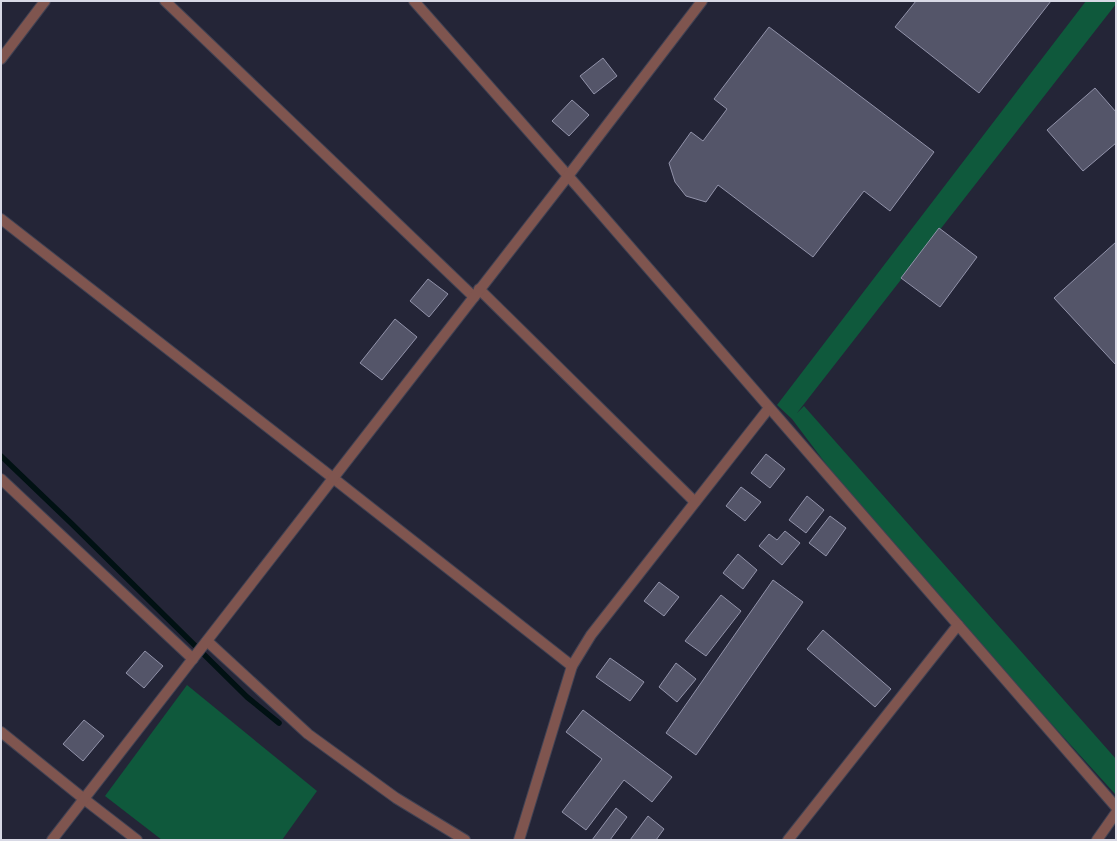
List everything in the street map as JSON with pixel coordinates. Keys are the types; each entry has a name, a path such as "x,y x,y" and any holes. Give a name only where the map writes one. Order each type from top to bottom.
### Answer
{"street":[{"path":"1,59 45,1"},
{"path":"165,1 477,293 695,502"},
{"path":"414,1 1116,807"},
{"path":"52,840 568,176 702,1"},
{"path":"1,219 334,478 572,666"},
{"path":"519,840 572,666 591,635 769,408"},
{"path":"1,479 193,659"},
{"path":"788,840 958,625"},
{"path":"207,641 308,734 396,798 464,840"},
{"path":"1,732 137,840"},
{"path":"1097,840 1116,813"}],"green space":[{"path":"1086,1 1116,1 1116,4 797,413 804,406 1116,759 1116,795 875,529 792,419 777,405"},
{"path":"187,685 317,791 282,840 162,840 105,796"}],"building":[{"path":"916,1 1051,1 979,93 895,27"},
{"path":"769,27 934,152 890,211 864,191 813,257 718,185 706,202 686,196 675,182 669,163 691,132 703,141 727,109 714,99"},
{"path":"603,58 617,76 594,94 580,76"},
{"path":"1095,88 1116,112 1116,143 1083,171 1047,130"},
{"path":"572,100 589,115 569,136 552,121"},
{"path":"939,228 977,257 940,307 901,278"},
{"path":"1116,242 1116,365 1054,298"},
{"path":"428,279 448,294 429,317 410,301"},
{"path":"395,319 417,337 382,380 360,363"},
{"path":"766,454 785,469 770,488 751,473"},
{"path":"741,487 761,502 745,521 726,506"},
{"path":"807,496 824,510 806,533 789,520"},
{"path":"830,516 846,528 826,556 809,543"},
{"path":"785,531 800,543 782,565 759,546 769,534 777,540"},
{"path":"738,554 757,570 743,589 723,573"},
{"path":"773,580 803,602 696,755 666,733"},
{"path":"659,582 679,597 664,616 644,601"},
{"path":"721,595 741,611 706,656 685,641"},
{"path":"823,630 891,689 875,707 807,649"},
{"path":"145,651 163,666 144,688 126,673"},
{"path":"610,658 644,682 630,701 596,677"},
{"path":"676,663 696,679 677,702 659,687"},
{"path":"583,710 672,777 652,802 624,780 586,830 562,812 602,759 566,732"},
{"path":"84,720 104,736 83,761 63,744"},
{"path":"616,808 627,817 610,840 592,840"},
{"path":"648,816 664,829 656,840 630,840"}],"waterway":[{"path":"1,456 247,697 279,723"}]}
